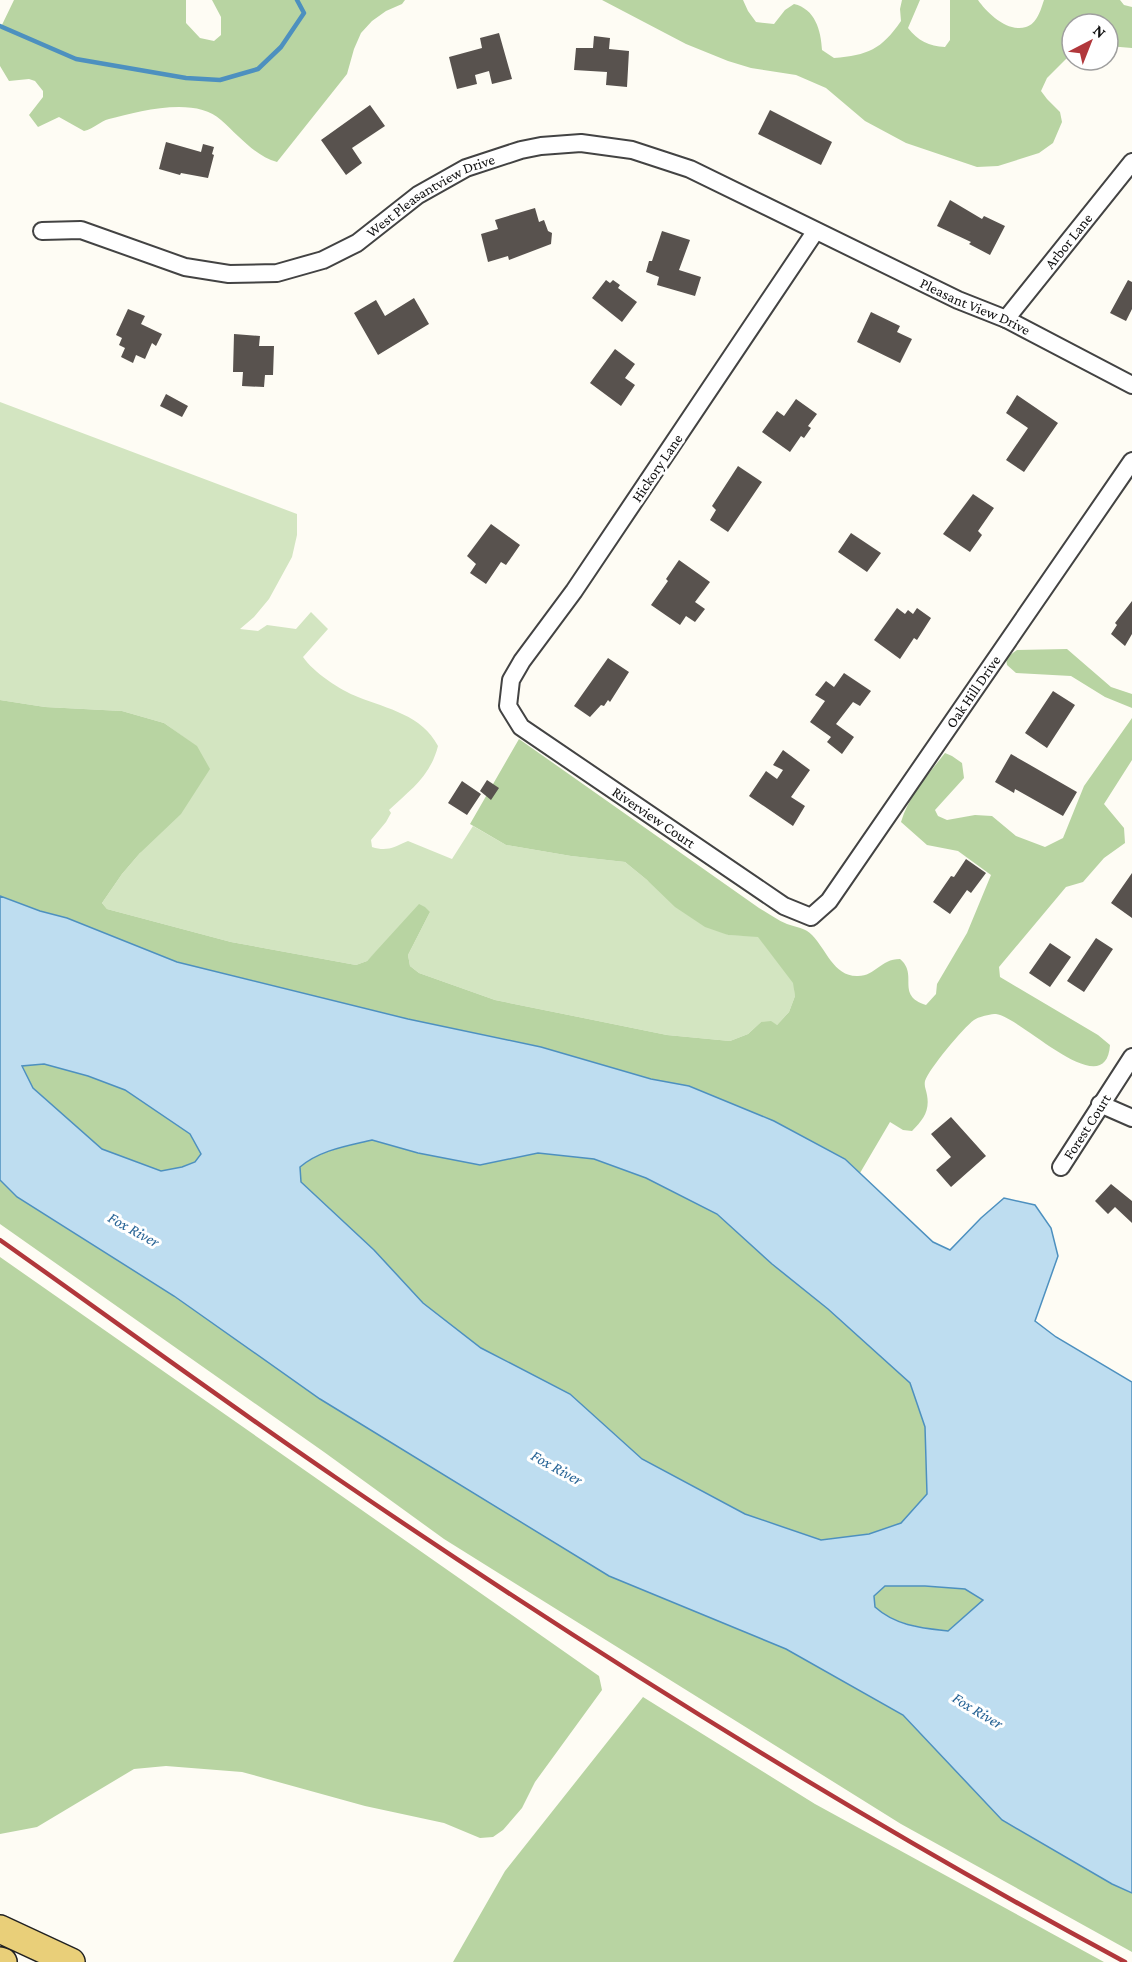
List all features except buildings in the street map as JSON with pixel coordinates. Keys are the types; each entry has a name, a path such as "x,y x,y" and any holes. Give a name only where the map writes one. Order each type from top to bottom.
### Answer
{"main road":[{"path":"0,1929 71,1962"}],"street":[{"name":"West Pleasantview Drive","path":"42,231 81,230 185,267 229,274 277,273 322,261 357,243 418,195 465,168 521,150 581,143 632,150 690,169 815,232"},
{"name":"Arbor Lane","path":"1006,320 1132,162"},
{"name":"Pleasant View Drive","path":"815,232 958,300 1006,320 1132,385"},
{"name":"Hickory Lane","path":"508,706 511,680 522,662 574,591 815,232"},
{"name":"Oak Hill Drive","path":"811,917 829,901 1132,461"},
{"name":"Riverview Court","path":"508,706 521,728 784,906 811,917"},
{"name":"Forest Court","path":"1061,1167 1132,1057"},
{"path":"1100,1104 1132,1118"}],"green space":[{"path":"14,0 186,0 186,23 200,38 214,41 221,35 221,17 212,0 405,0 372,21 361,33 347,74 277,162 254,150 221,120 197,109 182,107 151,109 106,120 84,131 59,117 38,127 29,115 43,97 43,91 35,81 29,79 9,81 0,66 0,29"},
{"path":"602,0 743,0 756,22 774,24 785,10 794,4 812,15 820,35 822,50 834,58 865,53 880,45 901,21 902,0 920,0 908,28 912,33 924,42 945,47 950,40 950,0 978,0 999,21 1019,28 1033,23 1044,0 1120,0 1124,5 1132,7 1132,48 1120,47 1120,12 1060,12 1060,65 1047,78 1041,91 1060,112 1062,122 1053,143 1039,153 998,166 977,167 906,143 865,121 826,88 796,75 751,68 728,61 686,44"},
{"path":"0,402 297,514 297,535 292,557 269,599 240,629 258,631 267,625 296,629 311,612 328,629 303,657 307,663 343,690 414,720 431,735 438,746 425,774 389,810 391,813 386,822 371,840 372,847 386,849 408,841 452,859 473,826 506,845 625,862 647,880 728,935 758,936 794,983 795,996 789,1012 777,1025 761,1022 748,1034 730,1041 667,1035 495,1000 419,973 410,966 408,955 430,912 385,943 367,961 356,965 231,942 107,909 102,903 140,853 196,746 164,723 122,711 45,707 0,700"},
{"path":"1067,649 1111,687 1132,694 1132,708 1105,697 1071,676 1016,673 1007,665 1006,658 1017,650"},
{"path":"0,700 45,707 122,711 164,723 197,746 210,769 181,814 140,853 122,874 102,903 107,909 231,942 356,965 367,961 419,904 430,912 408,955 410,966 419,973 495,1000 667,1035 730,1041 748,1034 761,1022 771,1021 777,1025 789,1012 795,996 793,983 758,937 728,935 705,927 675,907 625,862 506,845 470,824 519,739 759,908 783,922 810,933 831,961 843,972 850,975 864,975 888,962 900,959 908,972 909,990 912,996 926,1005 936,994 937,984 967,933 991,875 958,851 927,845 901,822 904,812 920,786 945,753 952,756 962,763 964,778 935,810 938,816 947,820 975,815 992,816 1016,836 1045,847 1063,838 1084,786 1132,718 1132,760 1104,804 1124,828 1125,843 1104,858 1083,882 1066,887 999,967 1000,977 1098,1035 1110,1045 1105,1061 1094,1066 1078,1063 1008,1018 996,1014 976,1019 955,1040 928,1075 925,1081 927,1106 925,1115 919,1123 912,1131 903,1130 890,1122 860,1173 845,1159 774,1121 689,1086 651,1079 541,1047 408,1019 177,962 67,918 0,896"},
{"path":"44,1063 125,1090 190,1134 201,1154 195,1162 161,1171 102,1149 33,1088 22,1065"},
{"path":"372,1140 418,1153 480,1165 538,1153 594,1159 646,1178 717,1214 910,1383 925,1427 927,1494 901,1523 869,1534 821,1540 745,1514 642,1459 570,1394 481,1348 423,1303 374,1250 301,1182 300,1167 308,1161 334,1149"},
{"path":"0,1180 17,1197 174,1296 320,1399 786,1649 903,1715 1002,1820 1112,1884 1132,1893 1132,1952 901,1824 444,1539 0,1224"},
{"path":"0,1257 599,1676 602,1690 535,1782 522,1808 503,1830 493,1837 480,1838 444,1823 365,1806 242,1772 166,1766 134,1769 37,1827 0,1834"},
{"path":"885,1586 966,1589 983,1600 948,1631 910,1625 883,1613 875,1607 874,1596"},
{"path":"643,1697 815,1804 1104,1962 453,1962 505,1871"}],"water":[{"name":"Fox River","path":"0,896 67,918 177,962 408,1019 541,1047 651,1079 689,1086 774,1121 845,1159 933,1242 950,1250 1004,1198 1035,1205 1051,1228 1058,1256 1035,1321 1056,1337 1132,1382 1132,1893 1112,1884 1002,1820 903,1715 786,1649 609,1576 320,1399 174,1296 17,1197 0,1180","holes":["44,1064 88,1076 125,1090 190,1134 201,1154 195,1162 161,1171 102,1149 33,1088 22,1066","372,1140 418,1153 480,1165 538,1153 594,1159 646,1178 717,1214 910,1383 925,1427 927,1494 901,1523 869,1534 821,1540 745,1514 642,1459 570,1394 481,1348 423,1303 374,1250 301,1182 300,1167 316,1156","885,1586 925,1586 965,1589 983,1600 948,1631 900,1622 875,1607 874,1596"]}],"waterway":[{"path":"0,26 76,59 186,78 220,80 258,69 281,47 304,13 297,0"}],"railway":[{"path":"0,1240 335,1477 528,1606 823,1790 1023,1906 1125,1962"}]}
